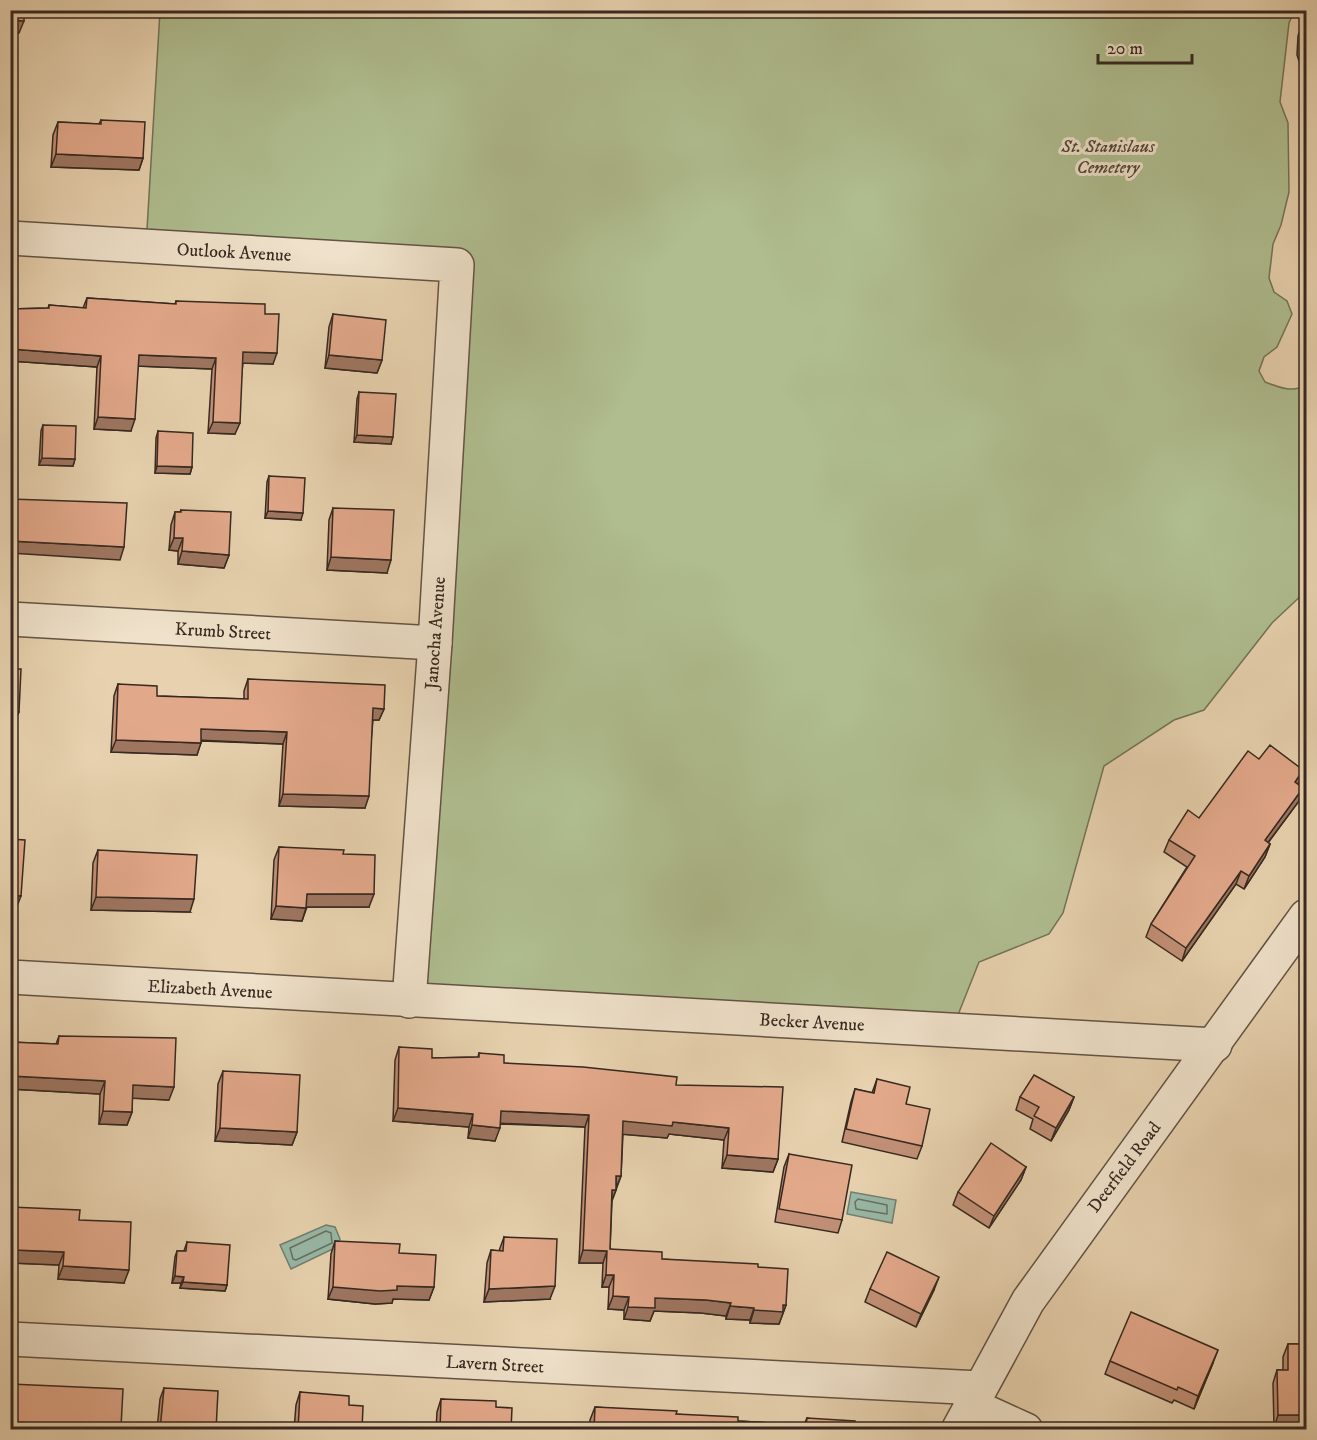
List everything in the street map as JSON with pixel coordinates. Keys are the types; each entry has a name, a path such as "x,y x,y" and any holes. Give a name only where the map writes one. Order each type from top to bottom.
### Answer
{"street":[{"name":"Outlook Avenue","path":"10,238 457,265"},
{"name":"Janocha Avenue","path":"409,1000 435,643 457,265"},
{"name":"Krumb Street","path":"10,619 435,643"},
{"name":"Deerfield Road","path":"970,1408 1028,1301 1306,916"},
{"name":"Elizabeth Avenue","path":"10,977 409,1000"},
{"name":"Becker Avenue","path":"409,1000 1215,1045"},
{"name":"Lavern Street","path":"10,1339 970,1408"},
{"path":"970,1408 1026,1430"}],"green space":[{"name":"St. Stanislaus Cemetery","path":"160,11 1294,11 1289,23 1280,102 1288,123 1289,192 1281,225 1273,244 1269,278 1274,292 1287,301 1292,314 1277,347 1264,357 1259,371 1265,382 1281,387 1296,389 1306,384 1306,591 1272,623 1204,710 1174,720 1104,766 1063,913 1049,934 979,962 952,1030 409,1001 457,265 146,246"}],"water":[{"path":"851,1192 896,1200 892,1223 847,1214"},
{"path":"326,1225 335,1227 340,1239 337,1247 291,1269 280,1245"}],"building":[{"path":"10,10 24,10 24,21 10,20"},
{"path":"1306,12 1306,44 1304,36"},
{"path":"101,120 145,122 143,158 56,154 58,122 101,124"},
{"path":"87,298 176,304 176,301 265,304 265,314 279,314 277,353 243,352 240,423 213,422 216,358 139,355 135,419 98,417 101,356 11,349 10,366 10,309 49,308 49,305 86,308"},
{"path":"333,314 386,320 382,360 329,355"},
{"path":"359,392 396,394 393,437 357,435"},
{"path":"43,425 76,426 75,459 42,458"},
{"path":"158,431 193,433 192,467 157,466"},
{"path":"269,476 305,478 303,513 268,511"},
{"path":"10,499 127,503 124,547 10,541"},
{"path":"333,508 394,510 391,560 331,557"},
{"path":"181,510 231,512 229,555 182,551 183,538 174,538 175,512 181,512"},
{"path":"10,669 21,669 19,712 10,712"},
{"path":"248,679 385,685 384,709 373,708 369,796 283,794 287,732 201,729 201,743 116,740 118,684 157,686 157,696 248,699"},
{"path":"1270,745 1303,770 1295,782 1303,788 1265,840 1270,844 1249,876 1241,871 1186,948 1151,924 1195,856 1169,840 1188,810 1199,818 1248,751 1259,759"},
{"path":"10,839 25,840 21,896 10,895"},
{"path":"279,847 344,850 343,854 375,855 374,894 307,894 306,908 276,906"},
{"path":"98,850 197,855 194,899 96,897"},
{"path":"59,1036 176,1038 174,1087 133,1085 132,1112 103,1111 105,1081 11,1076 10,1042 58,1044"},
{"path":"399,1047 432,1049 432,1058 479,1057 479,1053 504,1055 504,1063 583,1067 677,1077 676,1085 783,1087 778,1159 727,1155 729,1128 673,1122 672,1126 623,1121 621,1176 616,1176 616,1190 612,1190 610,1249 662,1252 662,1259 758,1264 758,1267 788,1269 786,1305 783,1305 783,1312 754,1310 754,1308 730,1306 731,1303 706,1300 655,1298 655,1308 628,1307 629,1297 613,1296 614,1275 606,1275 607,1251 583,1250 589,1115 501,1111 500,1128 472,1125 473,1114 398,1108"},
{"path":"223,1071 300,1075 297,1132 220,1128"},
{"path":"1034,1075 1074,1097 1056,1128 1034,1116 1039,1107 1020,1097"},
{"path":"877,1079 910,1087 906,1104 930,1109 922,1146 846,1129 855,1089 874,1093"},
{"path":"991,1143 1026,1167 994,1216 958,1192"},
{"path":"789,1154 852,1165 842,1220 779,1209"},
{"path":"10,1207 80,1210 79,1220 131,1222 129,1270 63,1266 64,1252 14,1250 12,1273 10,1273"},
{"path":"504,1237 557,1239 555,1286 489,1289 491,1250 503,1251"},
{"path":"335,1241 400,1244 399,1253 436,1255 434,1287 397,1286 397,1290 380,1291 333,1287"},
{"path":"187,1242 230,1245 227,1285 183,1282 184,1277 175,1276 177,1251 186,1251"},
{"path":"887,1252 939,1277 921,1314 870,1289"},
{"path":"1131,1312 1218,1350 1198,1396 1178,1387 1177,1390 1110,1361"},
{"path":"1288,1344 1306,1344 1306,1415 1278,1415 1277,1370 1288,1370"},
{"path":"10,1384 123,1389 121,1427 15,1422 15,1430 10,1430"},
{"path":"164,1388 218,1391 216,1430 160,1430"},
{"path":"300,1392 349,1396 349,1405 363,1406 362,1430 298,1430"},
{"path":"441,1399 496,1401 496,1407 512,1408 511,1430 440,1430"},
{"path":"595,1407 677,1411 676,1414 738,1417 738,1421 806,1425 807,1418 855,1421 854,1430 594,1430"}]}
